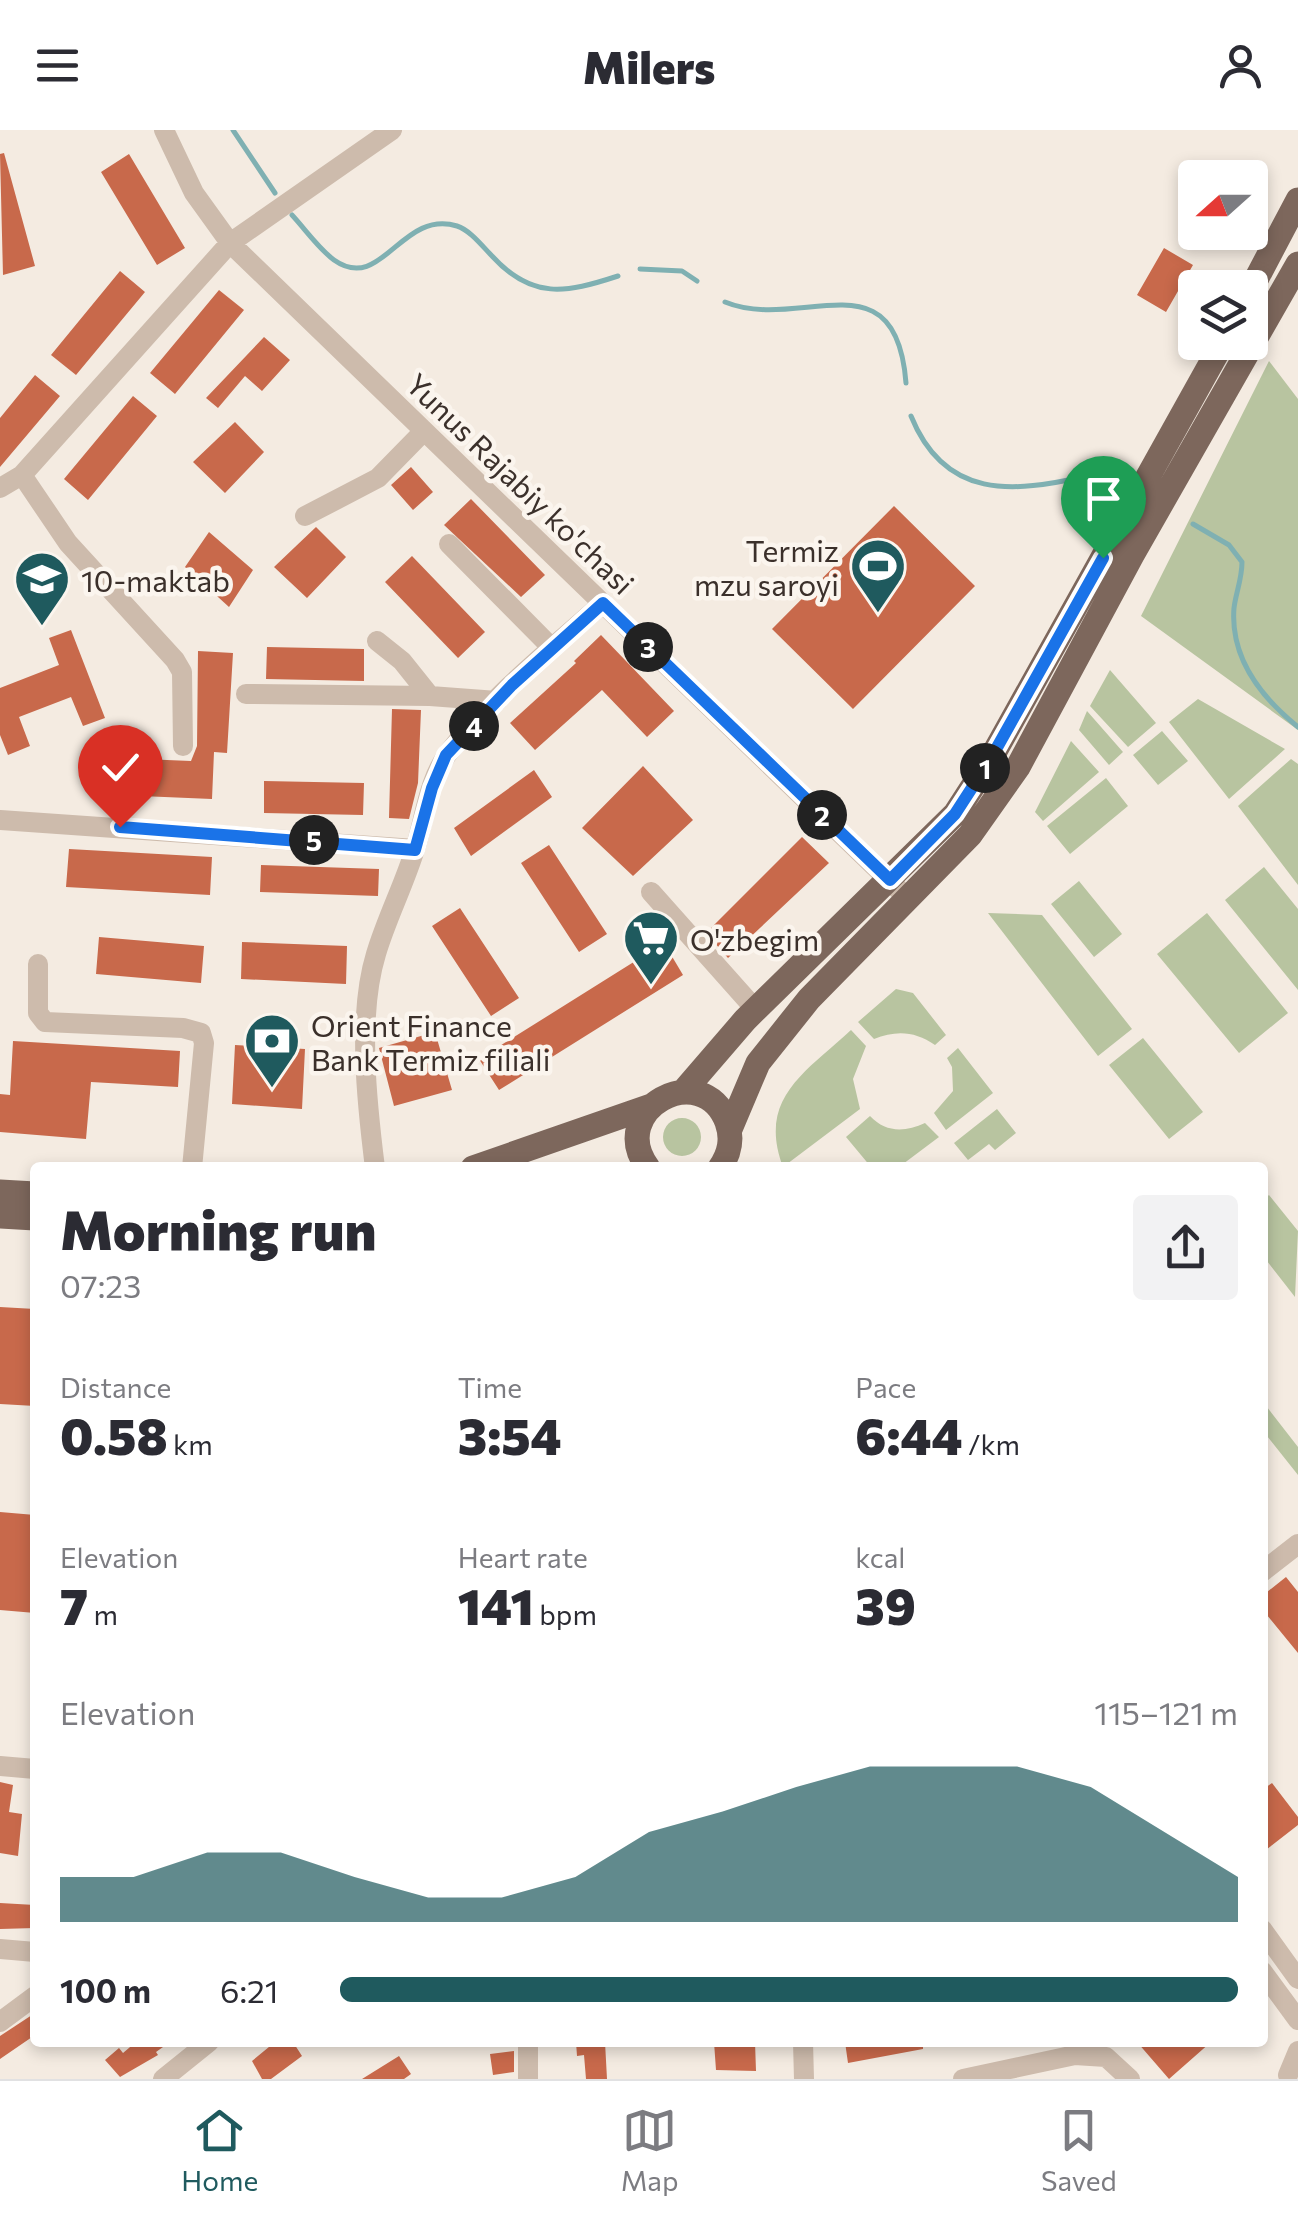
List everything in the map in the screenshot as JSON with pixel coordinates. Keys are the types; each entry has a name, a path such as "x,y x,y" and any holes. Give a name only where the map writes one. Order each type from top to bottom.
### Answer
{"main road":[{"path":"1261,270 1298,200"},
{"path":"683,1092 756,1010 970,834 1018,767 1132,555 1298,264"},
{"path":"730,1152 758,1063 899,890 990,760 1213,360"},
{"path":"490,1162 683,1092 713,1102 730,1152"},
{"path":"645,1162 638,1146 638,1132 650,1106"},
{"path":"0,1192 30,1194"},
{"path":"0,1216 30,1218"}],"street":[{"name":"Yunus Rajabiy ko'chasi","path":"164,130 194,192 230,243 899,890"},
{"path":"0,488 22,475 230,243 392,130"},
{"path":"305,516 378,478 424,432"},
{"path":"22,475 68,543 182,672 183,746"},
{"path":"449,544 552,648"},
{"path":"374,1162 368,1111 368,1007 375,957 415,850 432,788 446,755 552,648 603,603"},
{"path":"377,641 402,662 430,696"},
{"path":"246,694 430,696 497,702"},
{"path":"0,820 415,850"},
{"path":"651,892 756,1010"},
{"path":"38,964 38,1013 45,1022 183,1028 201,1033 204,1043 193,1162"},
{"path":"1268,1567 1298,1544"},
{"path":"0,1766 30,1769"},
{"path":"1268,1937 1298,1979"},
{"path":"0,1949 30,1952"},
{"path":"1268,1979 1298,2020"},
{"path":"0,2022 30,2000"},
{"path":"174,2076 205,2047"},
{"path":"528,2047 528,2079"},
{"path":"804,2047 804,2079"},
{"path":"1290,2075 1298,2051"},
{"path":"963,2079 1075,2056 1106,2057 1130,2079"}],"green space":[{"path":"1269,361 1298,399 1298,730 1141,616"},
{"path":"1110,670 1156,723 1128,747 1090,706"},
{"path":"1198,699 1285,749 1229,799 1169,722"},
{"path":"1087,711 1123,752 1109,765 1079,730"},
{"path":"1162,731 1188,761 1158,785 1133,755"},
{"path":"1071,741 1099,772 1043,821 1035,812"},
{"path":"1291,759 1298,764 1298,885 1238,806"},
{"path":"1106,778 1128,806 1070,854 1047,826"},
{"path":"1264,867 1298,909 1298,990 1225,900"},
{"path":"1079,881 1122,934 1094,957 1051,904"},
{"path":"988,913 1042,915 1132,1029 1098,1056"},
{"path":"1207,913 1288,1013 1239,1053 1157,954"},
{"path":"896,989 913,993 946,1035 935,1045 905,1033 874,1039 858,1022"},
{"path":"851,1030 866,1046 853,1079 860,1109 790,1162 782,1162 776,1122 790,1088"},
{"path":"1143,1038 1203,1112 1169,1139 1109,1065"},
{"path":"958,1048 993,1093 946,1130 934,1113 953,1091 952,1067 947,1058"},
{"path":"997,1109 1016,1133 995,1150 989,1144 968,1160 954,1143"},
{"path":"870,1116 883,1126 896,1129 925,1123 939,1137 906,1162 867,1162 846,1137"},
{"path":"682,1118 695,1124 701,1137 695,1150 682,1156 669,1150 663,1137 669,1124"},
{"path":"1268,1196 1298,1231 1295,1297 1268,1262"},
{"path":"1268,1408 1298,1447 1298,1475 1268,1437"}],"building":[{"path":"4,153 35,266 3,275 0,154"},
{"path":"129,154 185,248 157,265 101,172"},
{"path":"1164,248 1193,265 1190,270 1178,270 1178,291 1166,312 1137,295"},
{"path":"120,271 145,292 76,375 51,355"},
{"path":"219,290 244,310 175,394 150,373"},
{"path":"264,337 290,360 262,391 245,376 218,408 206,398"},
{"path":"35,375 60,396 0,467 0,418"},
{"path":"133,396 157,416 88,500 64,479"},
{"path":"235,422 264,452 225,493 193,462"},
{"path":"411,467 433,492 413,510 391,485"},
{"path":"471,499 545,575 521,597 444,525"},
{"path":"894,506 975,586 853,709 772,629"},
{"path":"316,527 346,557 307,598 274,567"},
{"path":"209,532 253,570 229,607 185,567"},
{"path":"412,556 485,632 458,658 385,582"},
{"path":"71,630 105,718 83,726 71,697 19,717 30,746 8,755 0,735 0,688 59,665 49,638"},
{"path":"601,635 674,711 647,737 602,690 535,750 510,723"},
{"path":"267,647 364,649 364,681 266,679"},
{"path":"198,651 233,653 227,753 214,752 212,799 93,794 94,757 191,761 197,746"},
{"path":"392,709 421,710 418,783 409,819 389,818"},
{"path":"643,766 693,820 633,876 582,828"},
{"path":"534,770 552,797 471,856 454,828"},
{"path":"264,781 364,783 363,815 264,813"},
{"path":"802,837 829,863 728,958 706,933"},
{"path":"549,845 607,934 579,952 521,863"},
{"path":"69,849 212,857 210,895 66,887"},
{"path":"261,865 379,869 378,896 260,892"},
{"path":"460,908 519,998 491,1016 432,926"},
{"path":"99,937 204,946 201,983 96,974"},
{"path":"242,942 347,946 346,984 241,979"},
{"path":"664,943 683,975 499,1090 479,1059"},
{"path":"435,1032 452,1090 394,1106 379,1048"},
{"path":"13,1041 180,1051 178,1087 91,1082 86,1139 0,1132 0,1094 10,1095"},
{"path":"235,1045 305,1049 302,1109 232,1104"},
{"path":"0,1307 30,1309 30,1406 0,1404"},
{"path":"0,1512 30,1515 30,1613 0,1610"},
{"path":"1286,1577 1298,1592 1298,1653 1268,1616 1268,1591"},
{"path":"0,1782 13,1785 9,1812 22,1814 18,1856 0,1853"},
{"path":"1272,1783 1298,1817 1298,1825 1268,1848 1268,1786"},
{"path":"0,1903 30,1905 30,1928 0,1929"},
{"path":"30,2016 30,2038 0,2059 0,2036"},
{"path":"130,2047 163,2047 156,2052 158,2055 120,2077 105,2060 119,2048 123,2053"},
{"path":"269,2047 296,2047 302,2056 271,2079 262,2079 252,2061"},
{"path":"576,2047 605,2047 607,2079 586,2079 584,2055 577,2056"},
{"path":"714,2047 755,2047 756,2071 716,2070"},
{"path":"846,2047 923,2047 923,2049 848,2063"},
{"path":"1141,2047 1205,2047 1169,2079"},
{"path":"514,2051 514,2072 493,2075 490,2054"},
{"path":"399,2056 411,2074 404,2079 362,2079"}],"waterway":[{"path":"233,130 275,193"},
{"path":"292,215 328,255 351,268 366,267 421,229 438,224 467,231 507,270 536,286 566,289 618,276"},
{"path":"640,269 682,271 697,281"},
{"path":"725,302 754,309 840,305 864,308 884,319 898,343 906,383"},
{"path":"911,416 925,443 942,463 984,484 1033,486 1087,476"},
{"path":"1193,524 1229,545 1242,562 1234,608 1237,644 1261,690 1298,727"}],"place":[{"name":"Termiz mzu saroyi","path":"878,615"},
{"name":"10-maktab","path":"42,628"},
{"name":"O'zbegim","path":"651,987"},
{"name":"Orient Finance Bank Termiz filiali","path":"272,1090"}],"route":[{"path":"120,827 415,850 432,788 446,755 512,685 603,603 890,880 955,814 990,760 1103,558"}]}
